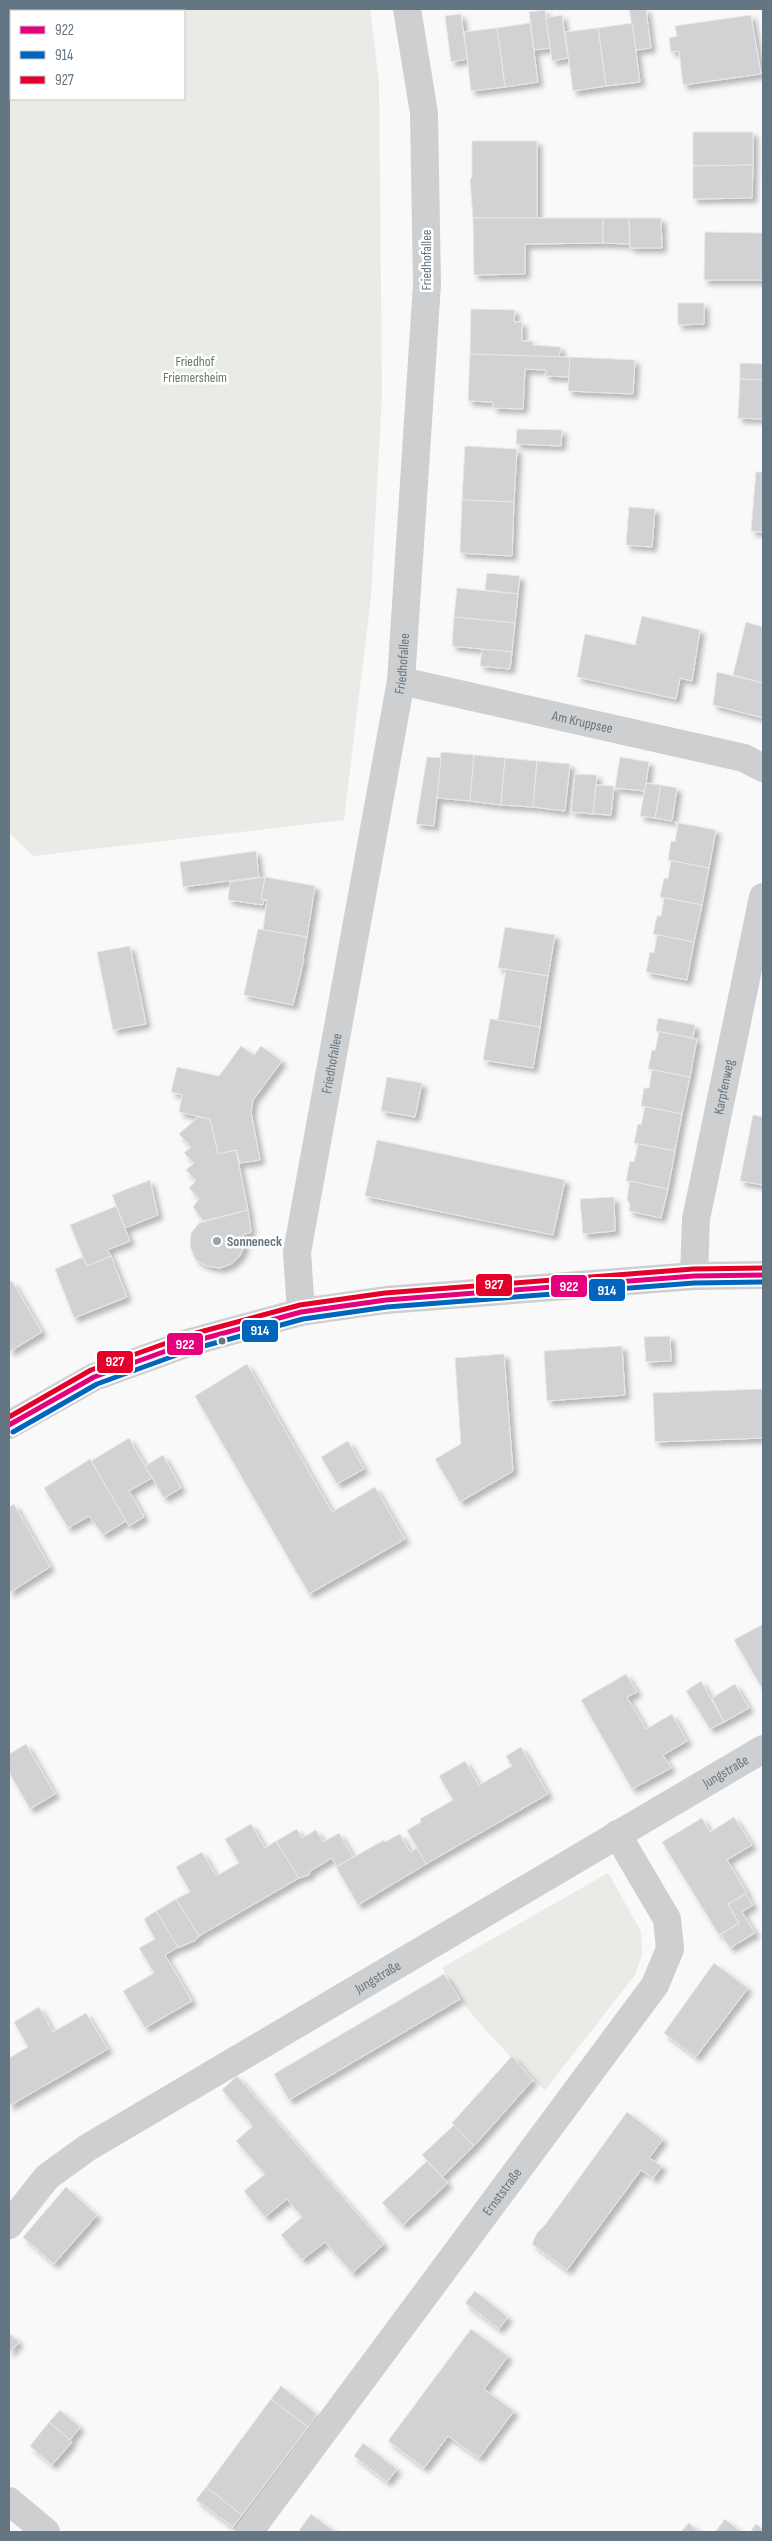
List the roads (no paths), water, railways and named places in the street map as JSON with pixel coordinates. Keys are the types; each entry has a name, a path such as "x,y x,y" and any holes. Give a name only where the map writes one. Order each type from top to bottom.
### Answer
{"street":[{"name":"Friedhofallee","path":"301,1312 297,1252 401,681 427,284 424,114 407,9"},
{"name":"Am Kruppsee","path":"401,681 744,758 763,768"},
{"name":"Karpfenweg","path":"694,1276 696,1219 763,897"},
{"path":"9,1425 94,1377 191,1342 301,1312 386,1300 694,1276 763,1275"},
{"name":"Jungstraße","path":"9,2225 47,2178 87,2148 763,1749"},
{"name":"Ernststraße","path":"249,2532 655,1985 670,1949 667,1919 617,1834"},
{"path":"9,2500 46,2532"}],"place":[{"name":"Sonneneck","path":"217,1241"}],"park label":[{"name":"Friedhof Friemersheim","path":"195,370"}]}
